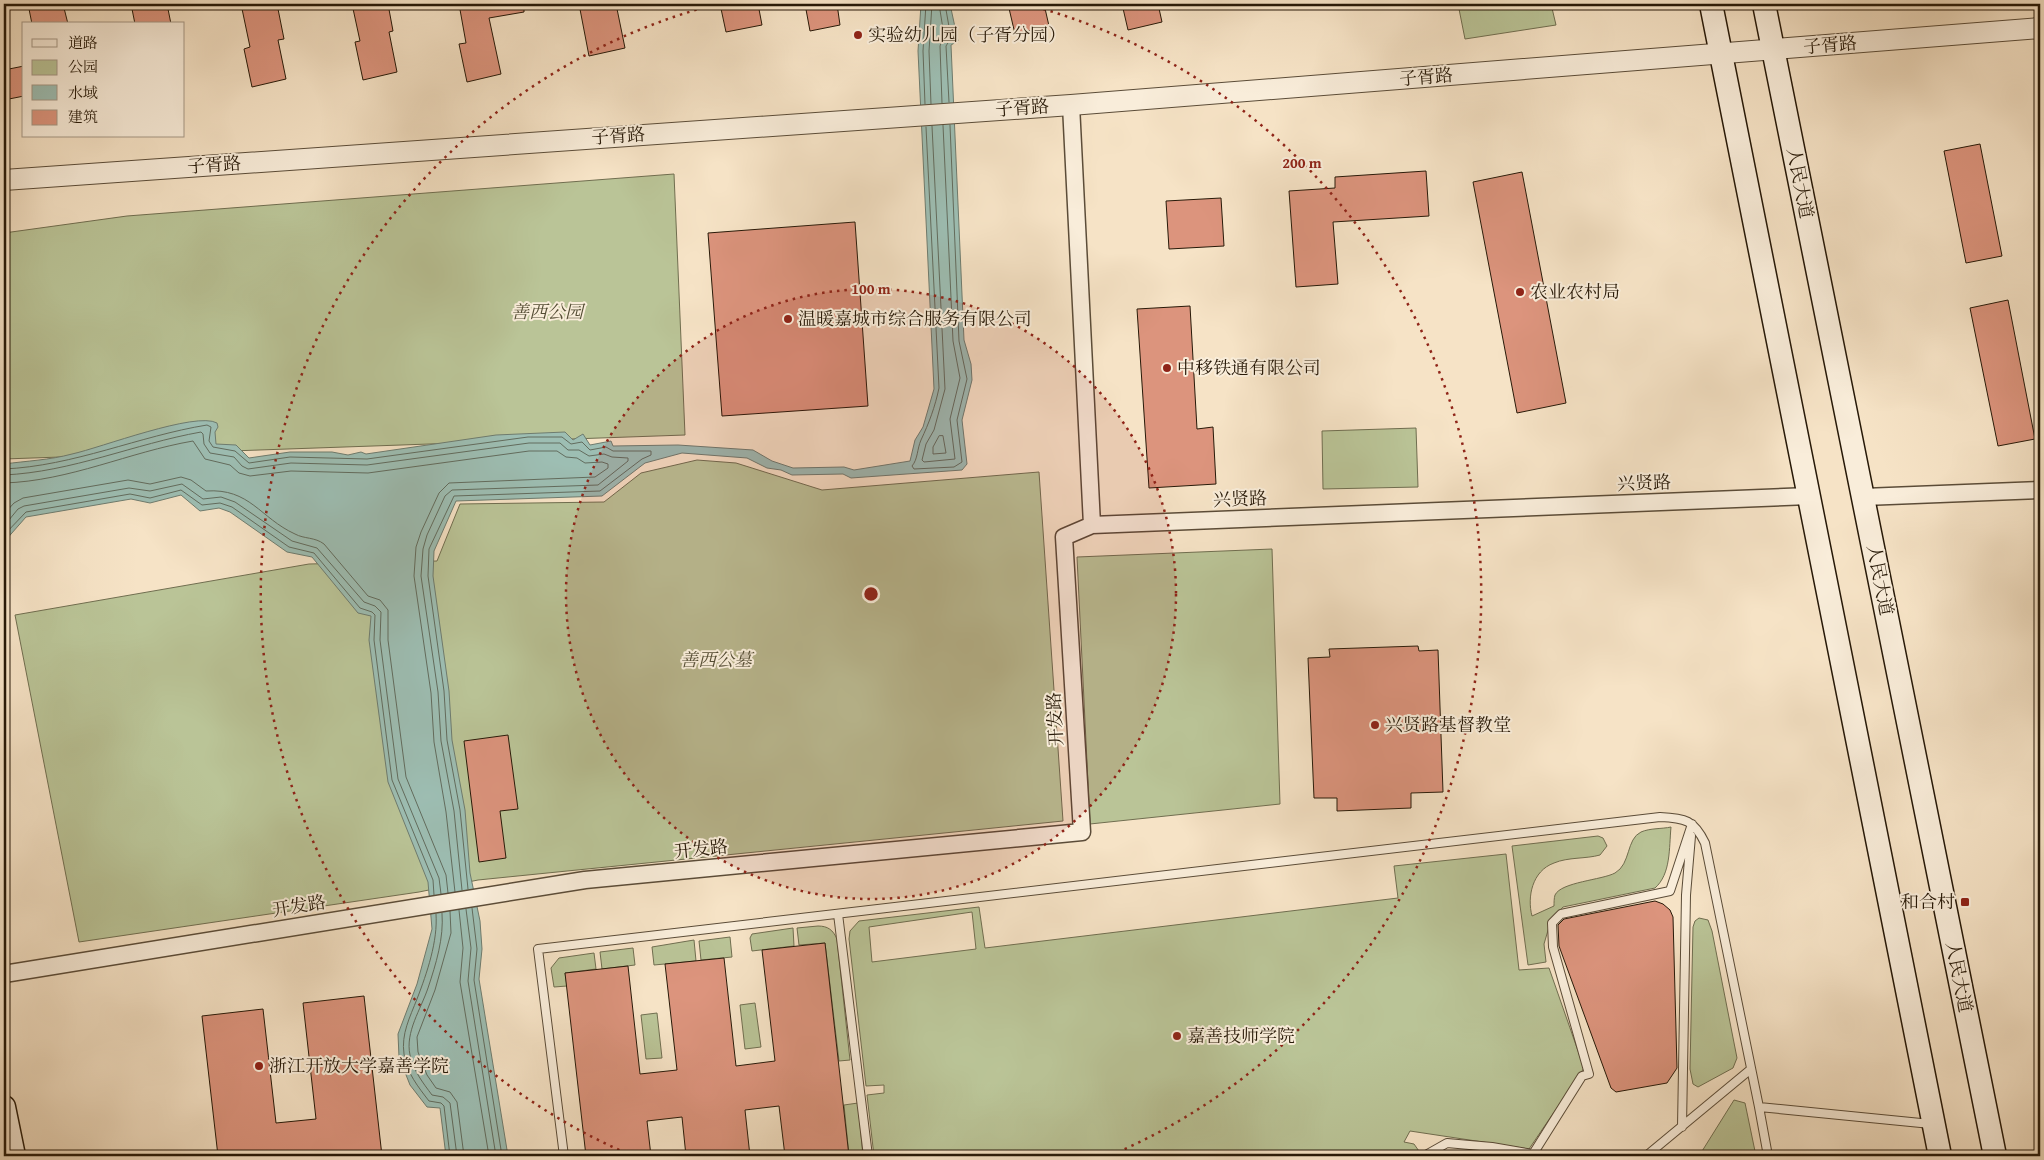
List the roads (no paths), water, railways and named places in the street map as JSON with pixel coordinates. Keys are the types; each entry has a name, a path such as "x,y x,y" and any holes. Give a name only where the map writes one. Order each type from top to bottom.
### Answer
{"main road":[{"path":"1711,4 1933,1124 1937,1155"},
{"name":"人民大道","path":"1764,4 1995,1156"},
{"path":"4,1107 14,1156"}],"street":[{"name":"子胥路","path":"4,180 1071,105 2040,28"},
{"path":"1071,105 1092,525"},
{"path":"1864,497 2040,490"},
{"name":"兴贤路","path":"1092,525 1809,496"},
{"name":"开发路","path":"4,974 585,880 1082,832 1064,537 1092,525"}],"lane":[{"path":"564,1156 538,949 1660,817 1675,818 1692,824 1698,828 1705,843 1768,1156"},
{"path":"1682,1127 1686,895 1692,824"},
{"path":"1533,1154 1582,1076 1589,1074 1553,947 1552,923 1561,914 1670,891 1692,824"},
{"path":"838,914 868,1156"},
{"path":"1646,1156 1751,1069"},
{"path":"1759,1107 1933,1124"},
{"path":"1424,1156 1447,1144 1492,1147 1542,1156"}],"water":[{"path":"921,4 950,4 958,41 951,45 964,340 971,364 972,380 962,420 967,464 962,470 851,478 843,474 792,475 781,470 767,468 747,458 682,453 645,463 602,496 456,501 434,551 433,576 449,691 452,740 465,810 470,873 480,921 482,949 479,979 508,1156 446,1156 440,1108 427,1107 410,1085 399,1057 398,1034 417,984 432,929 428,882 388,782 369,640 371,616 358,613 312,557 287,552 230,512 219,508 200,511 181,495 150,503 131,499 26,517 4,542 4,464 64,456 169,426 206,421 217,423 218,427 215,432 216,444 236,445 249,458 290,452 332,452 348,455 361,452 366,454 496,435 565,432 573,440 583,434 590,445 611,441 613,446 678,445 753,450 772,461 793,468 844,467 854,470 910,461 915,440 923,427 934,389 918,51"}],"place":[{"name":"实验幼儿园（子胥分园）","path":"858,35"},
{"name":"农业农村局","path":"1520,292"},
{"name":"温暖嘉城市综合服务有限公司","path":"788,319"},
{"name":"中移铁通有限公司","path":"1167,368"},
{"name":"兴贤路基督教堂","path":"1375,725"},
{"name":"和合村","path":"1965,902"},
{"name":"嘉善技师学院","path":"1177,1036"},
{"name":"浙江开放大学嘉善学院","path":"259,1066"}],"park label":[{"name":"善西公园","path":"547,312"},
{"name":"善西公墓","path":"716,660"}]}
